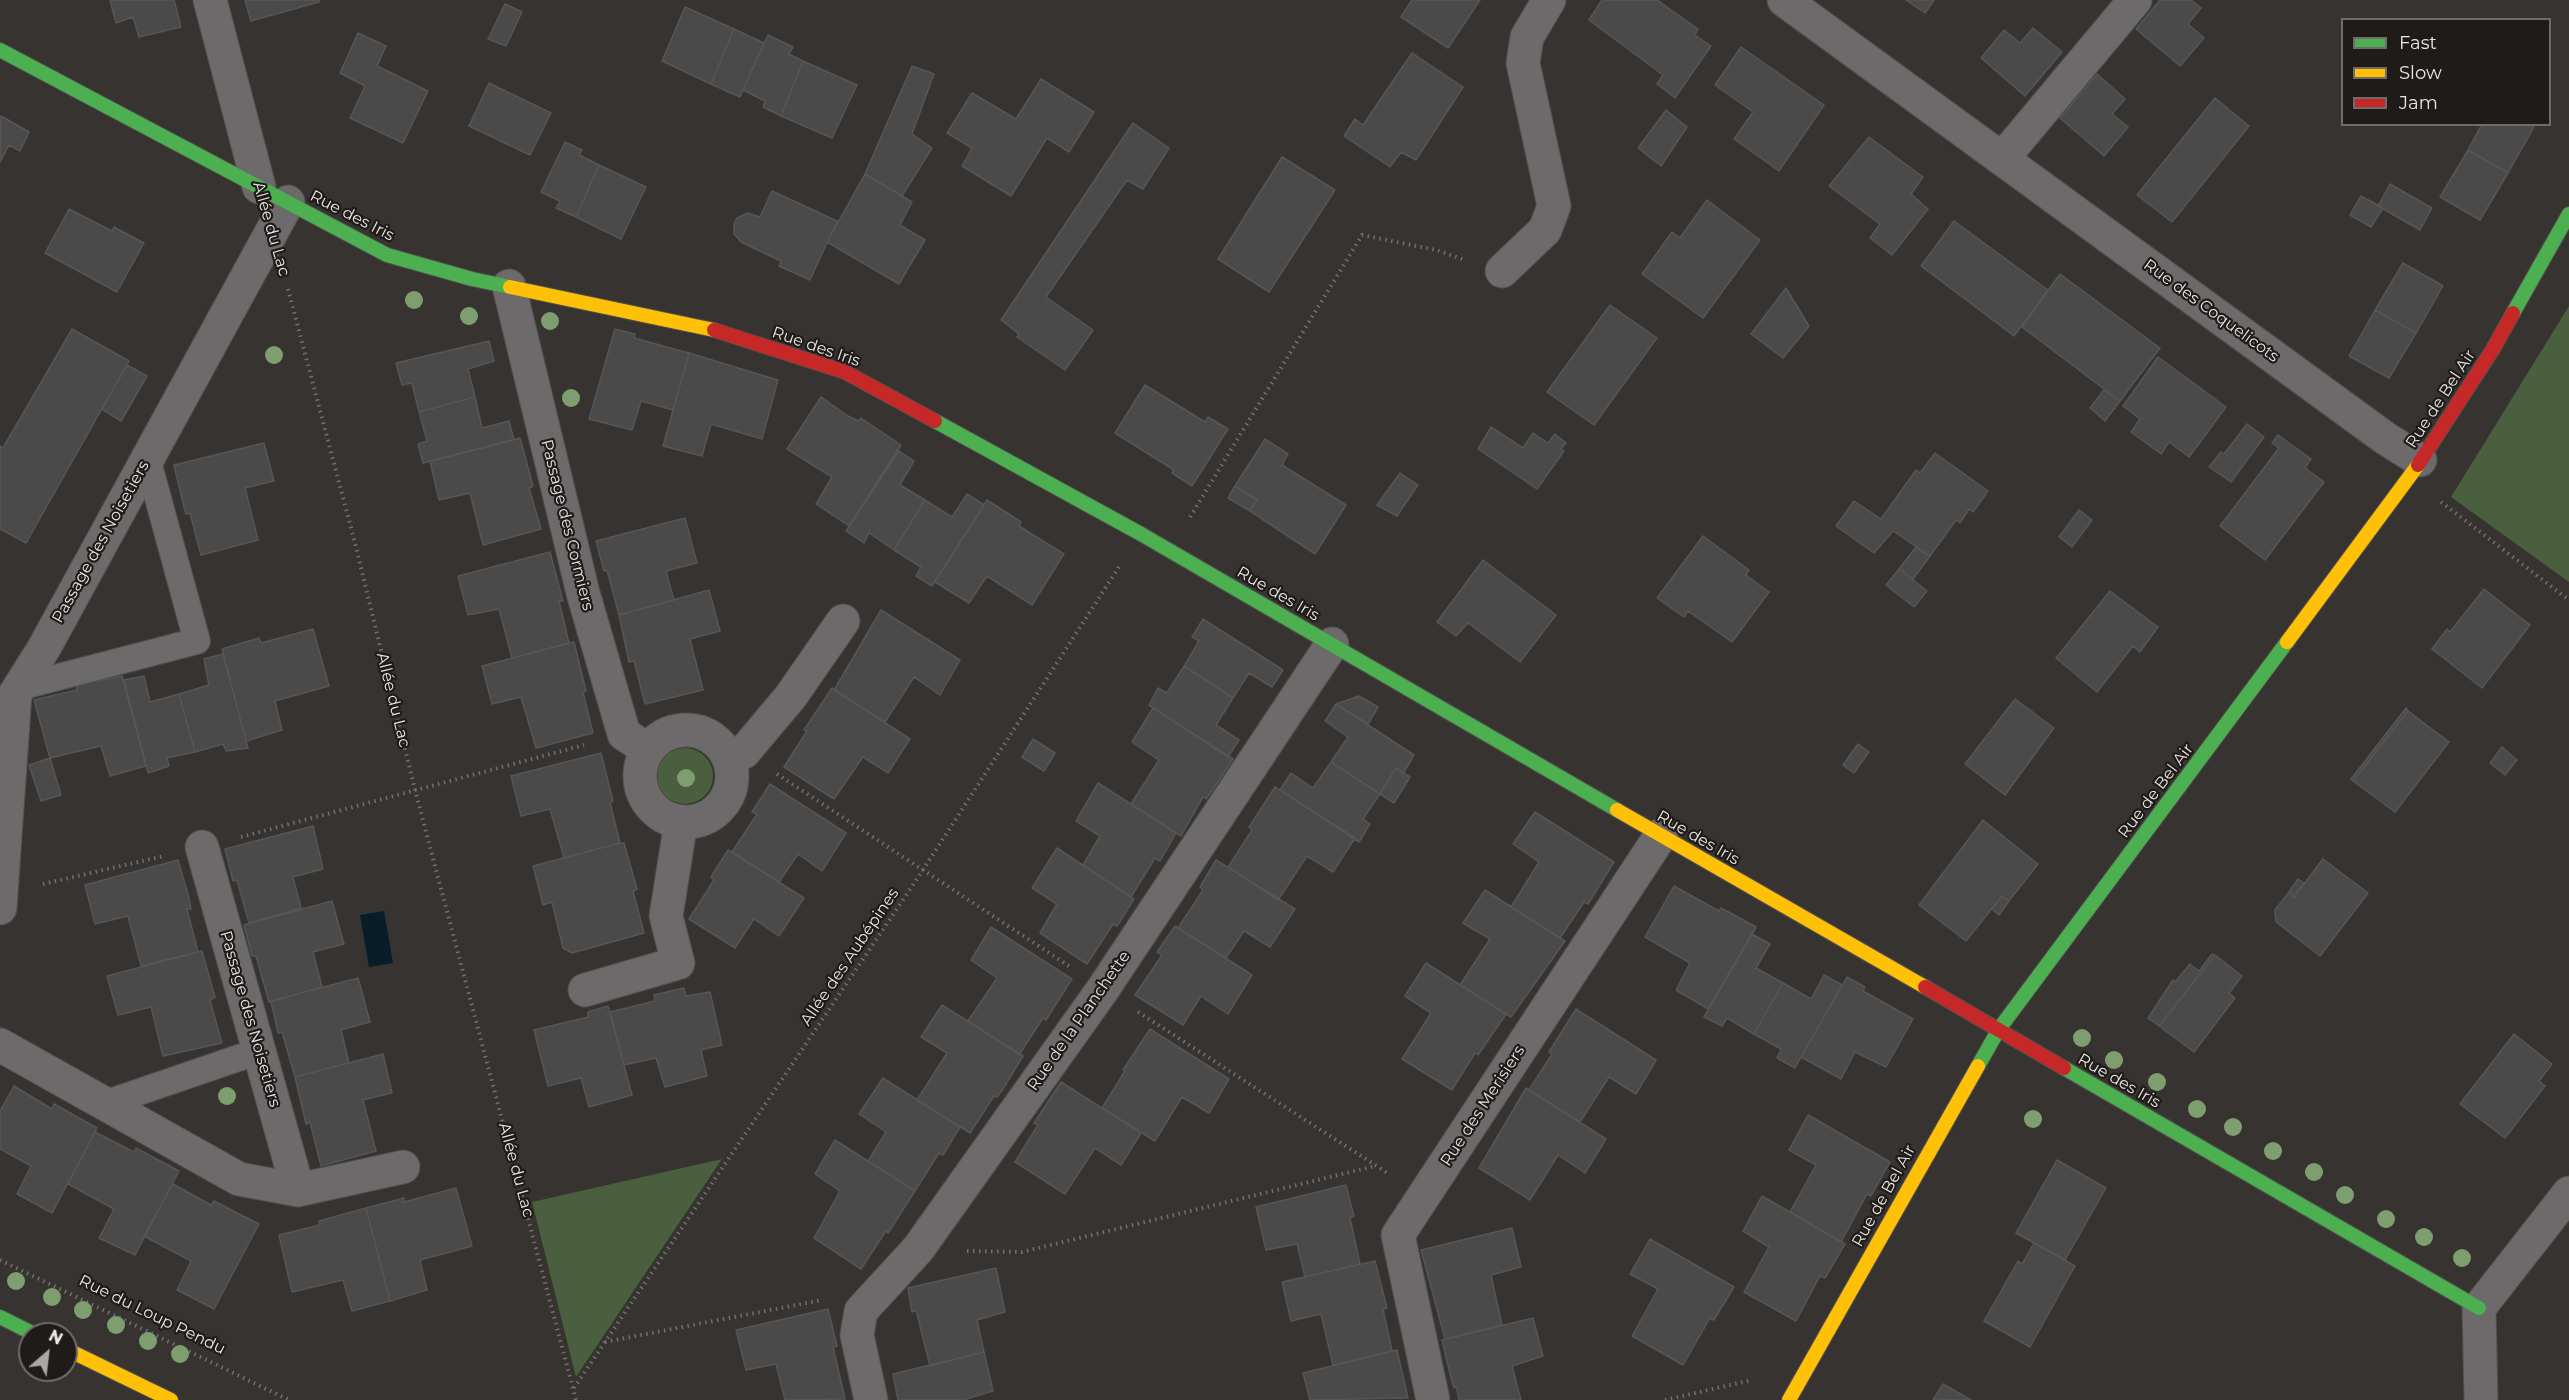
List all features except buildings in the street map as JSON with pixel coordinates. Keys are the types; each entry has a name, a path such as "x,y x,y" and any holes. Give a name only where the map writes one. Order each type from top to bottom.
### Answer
{"street":[{"name":"Allée du Lac","path":"210,0 259,187"},
{"path":"1502,271 1545,230 1554,206 1523,63 1527,37 1549,0"},
{"name":"Rue des Coquelicots","path":"1784,0 2385,438 2415,469"},
{"path":"2002,159 2135,0"},
{"name":"Rue des Iris","path":"0,50 259,187 280,215 387,255 472,279 703,326 845,372 1141,534 2479,1308"},
{"name":"Passage des Noisetiers","path":"0,901 15,694 280,215"},
{"name":"Rue de Bel Air","path":"1791,1396 1999,1029 2415,469 2493,349 2564,233"},
{"name":"Passage des Cormiers","path":"509,286 583,593 636,742"},
{"path":"737,755 698,731 670,732 658,739 636,742 641,764 640,780 644,795 653,808 666,817 681,822 697,821 711,815 723,804 730,790 737,755 791,696 843,621"},
{"name":"Rue de la Planchette","path":"861,1311 918,1249 1103,989 1332,644"},
{"path":"585,990 678,963 666,916 681,822"},
{"name":"Rue des Merisiers","path":"1433,1400 1398,1235 1661,835"},
{"name":"Passage des Noisetiers","path":"202,847 298,1190"},
{"path":"0,1045 239,1179 298,1190 403,1167"},
{"path":"2481,1400 2479,1308 2569,1193"},
{"path":"861,1311 857,1335 871,1400"},
{"path":"0,1317 18,1326"},
{"path":"78,1355 171,1400"}],"lane":[{"path":"20,687 197,641 147,458"},
{"path":"104,1104 259,1051"}],"path":[{"name":"Allée du Lac","path":"280,215 355,543 415,790 576,1400"},
{"path":"1169,551 1362,235 1436,250 1502,271"},
{"path":"2415,469 2569,600"},
{"name":"Allée des Aubépines","path":"573,1389 923,870 1141,534"},
{"path":"0,901 415,790 636,742"},
{"path":"737,755 923,870 1424,1196"},
{"path":"918,1249 1022,1252 1376,1165"},
{"name":"Rue du Loup Pendu","path":"0,1260 289,1400"},
{"path":"604,1342 832,1298 861,1311"},
{"path":"1665,1400 1769,1377 1791,1396"}],"green space":[{"path":"2569,306 2569,582 2451,497"},
{"path":"680,748 690,748 705,756 711,765 713,776 711,787 705,796 690,804 680,804 669,799 662,792 657,781 657,771 662,760 669,753"},
{"path":"722,1159 576,1377 532,1202"}],"water":[{"path":"384,911 393,963 369,967 360,915"}],"traffic: fast":[{"path":"0,50 387,255 472,279 510,287"},
{"path":"2513,313 2569,214"},
{"path":"935,421 1141,534 1617,810"},
{"path":"1978,1066 1999,1029 2287,642"},
{"path":"2064,1068 2479,1308"},
{"path":"0,1317 18,1326"}],"traffic: slow":[{"path":"510,287 714,330"},
{"path":"2287,642 2418,465"},
{"path":"1617,810 1925,987"},
{"path":"1789,1400 1978,1066"},
{"path":"78,1355 171,1400"}],"traffic: jam":[{"path":"2418,465 2493,349 2513,313"},
{"path":"714,330 845,372 935,421"},
{"path":"1925,987 2064,1068"}]}
